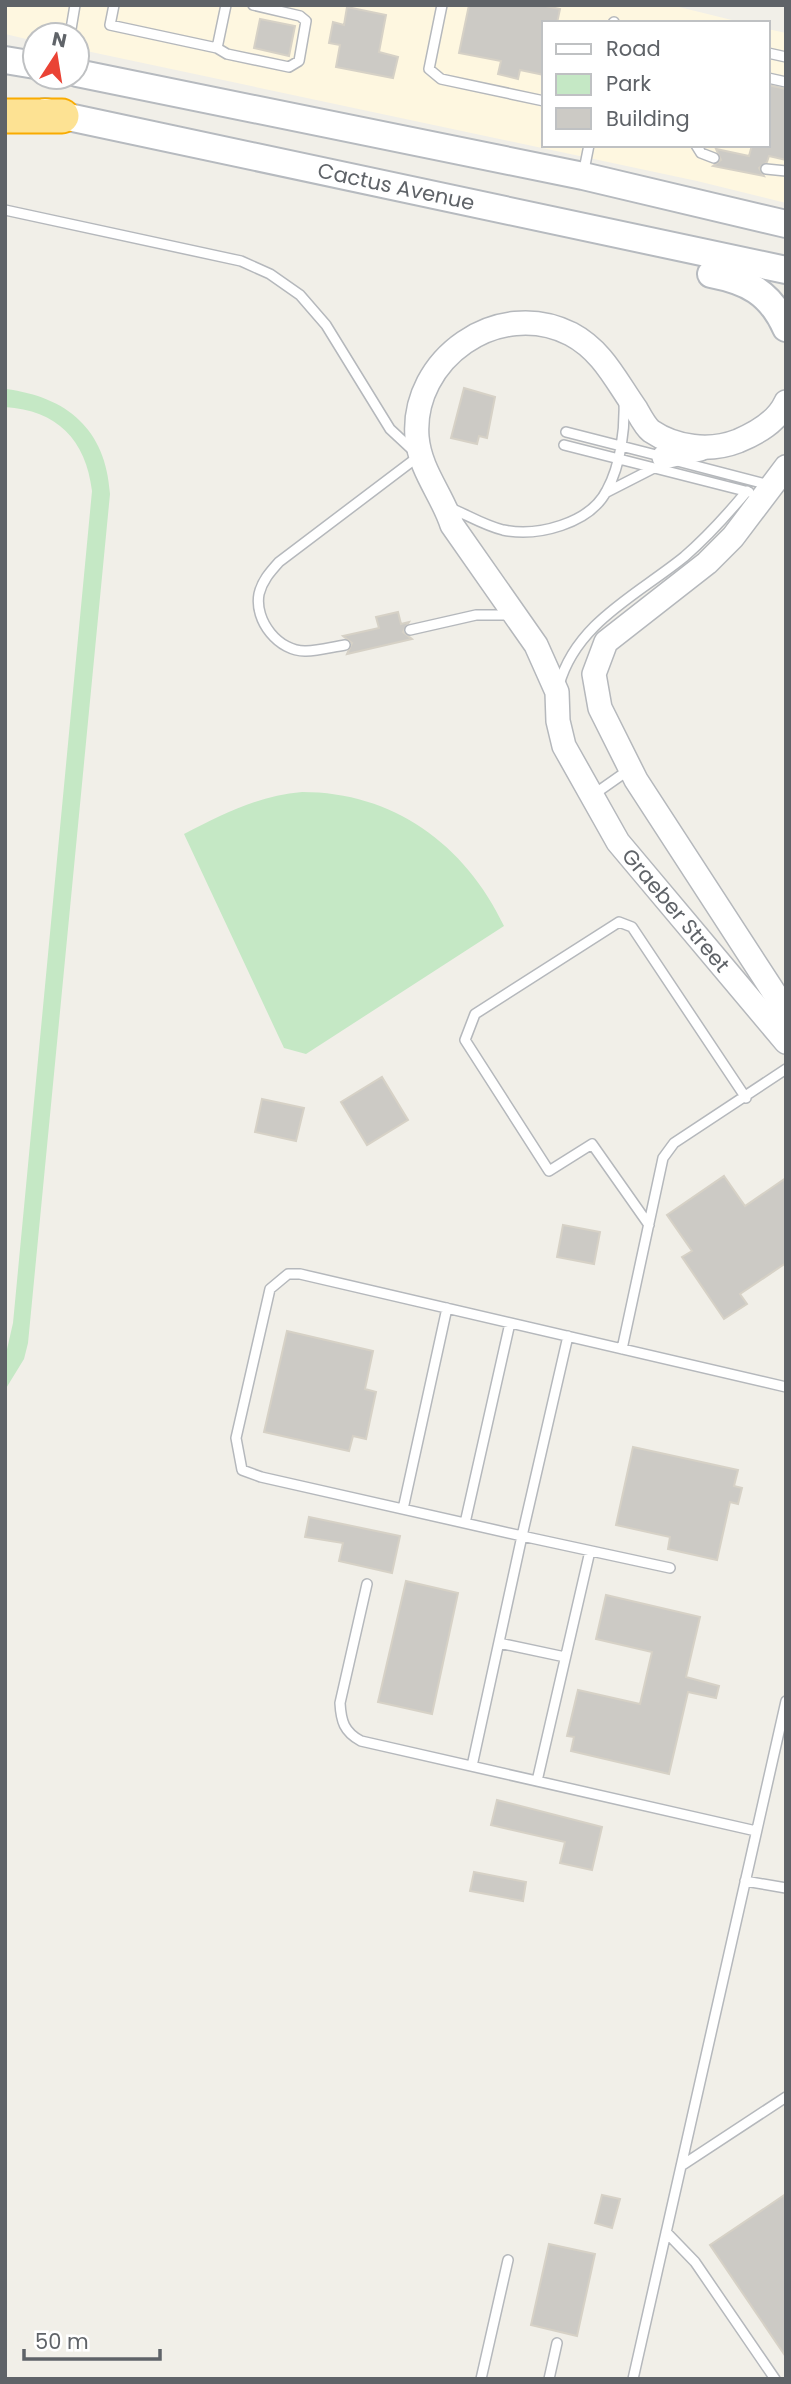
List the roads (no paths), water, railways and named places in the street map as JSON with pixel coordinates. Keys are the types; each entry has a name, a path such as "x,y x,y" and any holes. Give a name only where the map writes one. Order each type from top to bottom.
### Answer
{"highway":[{"path":"5,116 62,116"}],"main road":[{"path":"91,76 583,176 786,223"},
{"name":"Cactus Avenue","path":"5,104 615,236 786,270"},
{"path":"615,236 695,270 743,280 769,301 786,328"}],"street":[{"path":"557,692 536,645 452,525 446,506 430,482 419,456 418,409 437,368 451,351 474,335 496,326 520,323 569,333 589,346 606,362 650,430 678,442 707,448 719,448 766,426 786,402"},
{"path":"658,463 707,448"},
{"name":"Graeber Street","path":"768,485 733,537 706,563 606,642 594,674 600,708 636,780 786,1011"},
{"name":"Graeber Street","path":"557,692 558,721 564,746 618,842 786,1042"}],"lane":[{"path":"114,5 110,25 289,67 299,61 306,22 299,16 253,5"},
{"path":"217,48 226,5"},
{"path":"442,5 429,69 441,79 542,101"},
{"path":"583,176 589,147"},
{"path":"697,147 701,153 714,158"},
{"path":"766,169 786,171"},
{"path":"5,210 241,261 270,274 300,295 326,325 390,429 419,456 279,562 266,576 259,595 259,609 264,624 275,638 289,647 305,651 345,645"},
{"path":"607,492 618,460 625,422 623,392"},
{"path":"566,432 620,446 658,463 768,485"},
{"path":"564,445 618,460 658,463 768,485"},
{"path":"446,506 505,530 544,531 583,513 607,492 658,463"},
{"path":"557,692 564,667 587,631 699,544 768,485"},
{"path":"410,630 476,615 515,615"},
{"path":"592,796 631,768"},
{"path":"649,1225 592,1144 549,1171 465,1040 475,1014 619,922 632,928 746,1098"},
{"path":"622,1349 663,1158 674,1143 746,1098 786,1069"},
{"path":"670,1568 261,1477 242,1470 236,1438 265,1298 278,1280 288,1274 300,1274 786,1387"},
{"path":"403,1509 447,1308"},
{"path":"465,1523 510,1322"},
{"path":"472,1766 568,1336"},
{"path":"537,1781 590,1551"},
{"path":"367,1584 340,1703 341,1719 349,1734 361,1741 756,1831"},
{"path":"499,1643 565,1657"},
{"path":"633,2379 786,1700"},
{"path":"745,1881 786,1888"},
{"path":"681,2166 786,2097"},
{"path":"666,2232 695,2262 775,2379"},
{"path":"481,2379 508,2260"},
{"path":"549,2379 557,2343"}]}
